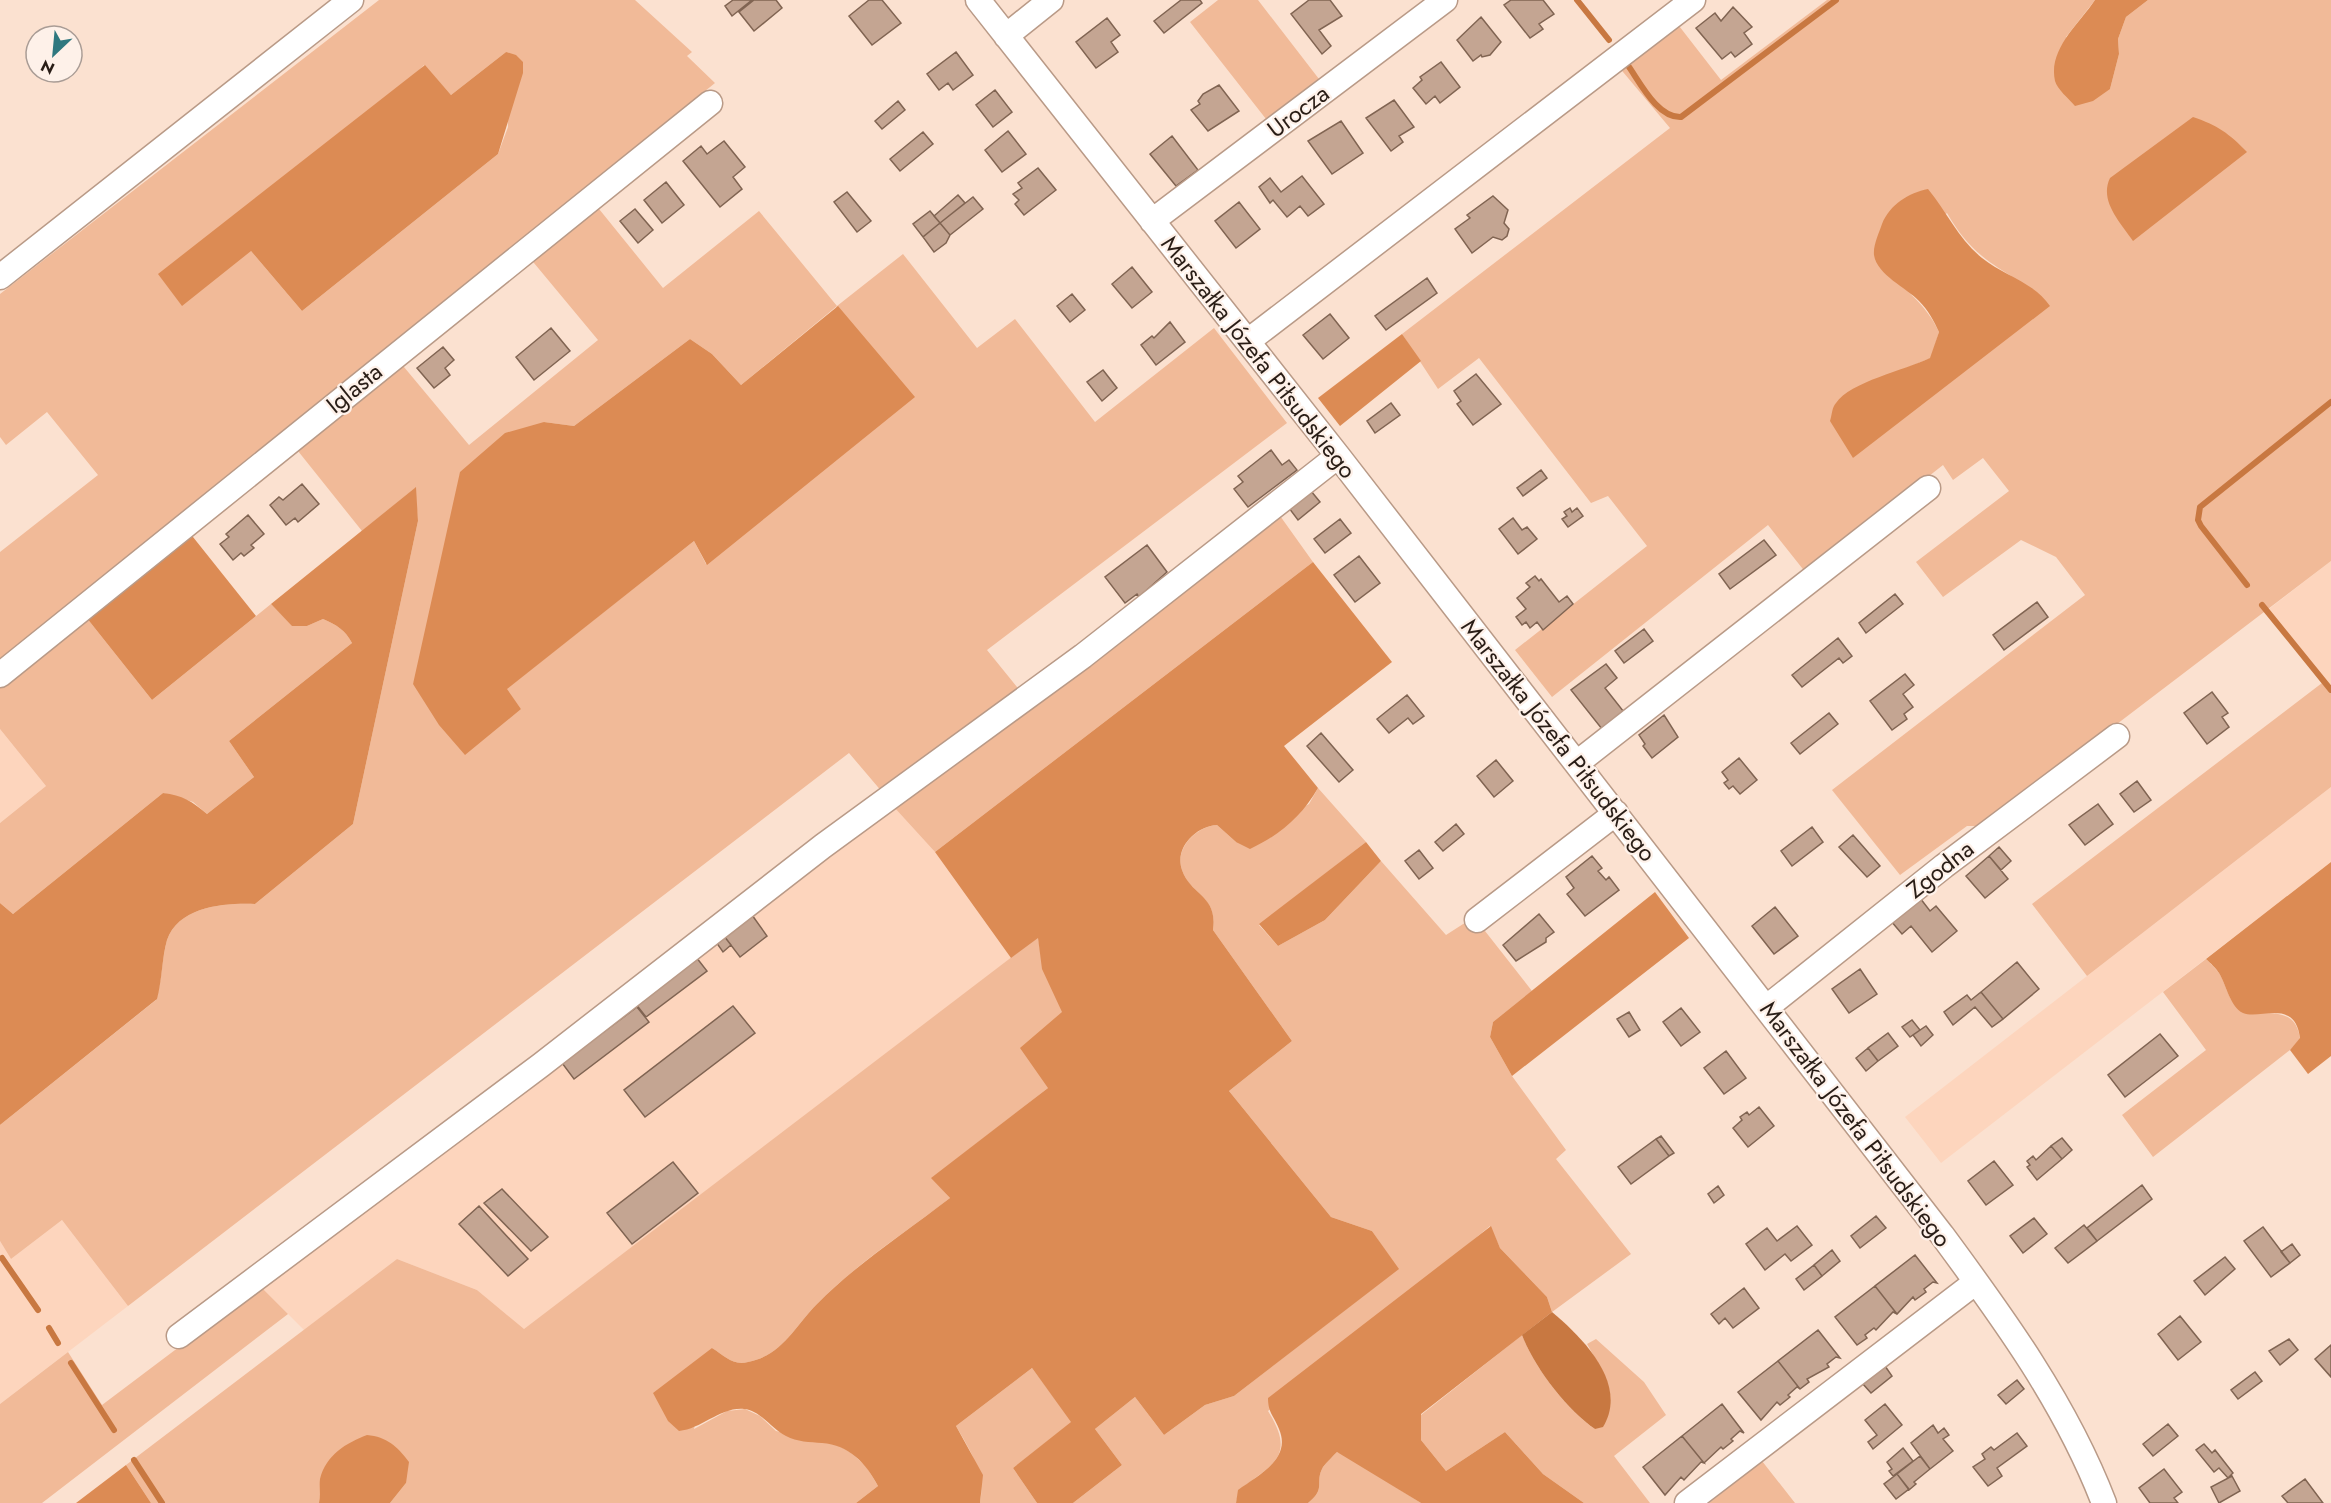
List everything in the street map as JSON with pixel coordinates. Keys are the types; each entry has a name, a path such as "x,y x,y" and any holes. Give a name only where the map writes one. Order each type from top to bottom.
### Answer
{"street":[{"path":"0,277 351,0"},
{"name":"Marszałka Józefa Piłsudskiego","path":"978,0 1248,341 1767,1006 1976,1282 2044,1381 2098,1500"},
{"path":"1006,36 1051,0"},
{"name":"Urocza","path":"1152,222 1445,0"},
{"path":"1248,341 1693,0"},
{"name":"Iglasta","path":"0,675 710,103"},
{"path":"179,1336 531,1072 823,846 1083,656 1338,456"},
{"path":"1577,763 1928,488"},
{"name":"Zgodna","path":"1767,1006 1944,866 2117,736"},
{"path":"1477,920 1616,813"},
{"path":"1687,1503 1976,1282"}],"shaded area":[{"path":"379,0 635,0 692,52 687,56 715,83 0,662 0,552 98,475 47,412 6,445 0,437 0,294","holes":["506,52 508,127 498,154 302,311 251,251 424,65 451,95"]},
{"path":"1218,0 1258,0 1319,79 1266,119 1190,22"},
{"path":"1827,0 2095,0 2066,37 2110,89 2119,54 2118,39 2126,17 2148,0 2331,0 2331,561 1983,826 1967,826 1900,875 1832,790 2085,595 2056,557 2021,540 1943,597 1916,562 2009,491 1983,458 1953,480 1943,465 1806,573 1768,525 1552,697 1515,650 1647,546 1608,496 1591,503 1479,358 1438,389 1402,334 1670,128 1618,66 1676,22 1721,80","holes":["1947,213 1974,249 2011,276 1853,458 1884,377 1931,358 1939,332 1921,305 1882,269"]},
{"path":"2095,0 2148,0 2126,17 2118,39 2119,54 2110,89 2093,101 2075,106 2056,84 2054,69 2056,58 2066,38"},
{"path":"506,52 516,55 523,62 523,73 498,154 302,311 251,251 182,306 158,274 425,65 451,95"},
{"path":"2193,117 2223,131 2247,152 2133,241 2109,203 2107,187 2110,178"},
{"path":"1928,189 1974,251 2036,291 2050,306 1853,458 1830,421 1835,405 1843,396 1865,383 1930,358 1939,332 1922,304 1886,275 1876,262 1874,255 1874,247 1885,217 1895,205 1907,197"},
{"path":"595,204 663,288 759,211 837,306 903,254 977,348 1015,319 1095,422 1214,328 1287,423 987,650 1021,692 883,793 849,753 128,1306 62,1220 11,1259 0,1241 0,1125 156,1000 167,940 182,920 192,913 217,906 255,904 353,824 418,521 415,488 362,531 294,446 399,361 469,445 598,340 529,257","holes":["837,306 706,564 694,541 506,689 521,709 413,684 544,422 574,426 690,339 712,354 741,385"]},
{"path":"838,306 915,397 707,565 694,541 507,689 521,709 465,755 439,725 413,684 460,472 505,433 544,422 574,426 690,339 712,354 741,385"},
{"path":"1402,334 1421,361 1340,426 1318,398"},
{"path":"416,487 418,521 353,824 255,904 217,906 192,913 182,920 167,940 157,999 0,1125 0,903 13,914 163,793 187,800 207,814 254,777 229,741 352,643 340,628 323,619 307,626 292,626 271,604"},
{"path":"1278,513 1313,562 935,852 893,806"},
{"path":"189,532 256,616 152,700 86,617"},
{"path":"2331,561 2331,694 2265,612"},
{"path":"1313,562 1392,662 1284,746 1318,788 1289,824 1250,849 1236,842 1217,825 1209,826 1189,839 1181,853 1180,862 1186,879 1208,902 1212,910 1213,930 1292,1041 1229,1091 1331,1217 1372,1231 1399,1269 1234,1396 1205,1405 1164,1435 1135,1397 1095,1429 1122,1465 1073,1503 1037,1503 1013,1468 1071,1422 1032,1368 956,1426 983,1475 980,1503 856,1503 878,1486 856,1457 832,1444 790,1438 750,1410 727,1411 679,1431 668,1421 653,1393 712,1348 729,1360 738,1363 748,1362 770,1353 787,1339 817,1304 848,1276 950,1198 931,1178 1048,1088 1020,1048 1062,1012 1042,969 1038,938 1011,958 935,852"},
{"path":"271,604 293,626 307,626 323,619 340,628 352,643 229,741 254,777 207,814 193,802 163,793 13,914 0,903 0,823 46,786 0,729 0,685 86,617 152,700"},
{"path":"2322,683 2331,694 2331,787 2087,976 2032,904"},
{"path":"0,729 46,786 0,823"},
{"path":"2331,787 2331,862 1941,1163 1905,1117"},
{"path":"1318,788 1366,842 1259,925 1278,946 1325,920 1381,861 1446,935 1474,917 1532,991 1493,1022 1490,1037 1512,1076 1566,1150 1556,1159 1631,1254 1552,1312 1547,1297 1500,1248 1490,1226 1268,1411 1276,1426 1280,1449 1271,1465 1239,1490 1236,1503 1073,1503 1122,1465 1095,1429 1135,1397 1164,1435 1205,1405 1234,1396 1398,1269 1372,1231 1331,1217 1229,1091 1292,1041 1213,930 1212,910 1186,879 1180,862 1181,853 1189,839 1202,829 1217,825 1236,842 1309,804"},
{"path":"893,806 935,852 1011,958 523,1330 477,1290 397,1259 304,1330 260,1286"},
{"path":"1366,842 1381,861 1325,920 1278,946 1259,924"},
{"path":"2331,862 2331,1056 2308,1074 2290,1050 2300,1038 2297,1026 2291,1018 2276,1013 2243,1013 2235,1006 2215,967 2206,959"},
{"path":"1655,892 1689,938 1512,1076 1490,1037 1493,1022"},
{"path":"1038,937 1043,969 1063,1012 1048,1088 932,1178 950,1198 848,1275 817,1304 787,1339 770,1353 748,1362 738,1363 729,1360 712,1348 694,1429 727,1411 745,1409 760,1416 776,1431 837,1445 850,1452 866,1466 878,1486 856,1503 390,1503 406,1483 319,1503 151,1503 126,1465 397,1259 477,1290 524,1329"},
{"path":"2206,959 2219,973 2236,1005 2245,1010 2274,1013 2291,1019 2297,1027 2300,1039 2290,1050 2153,1157 2122,1115 2206,1050 2163,992"},
{"path":"62,1220 128,1306 0,1404 0,1241 11,1259"},
{"path":"1491,1226 1500,1248 1547,1297 1552,1312 1421,1414 1421,1440 1446,1471 1505,1432 1543,1474 1584,1503 1421,1503 1337,1452 1323,1467 1319,1489 1308,1503 1236,1503 1238,1490 1271,1465 1281,1449 1282,1440 1270,1411 1268,1398"},
{"path":"260,1286 288,1314 42,1503 0,1503 0,1404 68,1352 102,1405"},
{"path":"1552,1312 1589,1348 1599,1363 1610,1395 1610,1411 1603,1427 1595,1429 1573,1411 1552,1387 1527,1347 1522,1335"},
{"path":"1522,1335 1552,1387 1573,1411 1595,1429 1603,1372 1587,1344 1596,1339 1644,1382 1666,1415 1614,1456 1650,1503 1584,1503 1543,1474 1505,1432 1446,1471 1421,1440 1421,1415"},
{"path":"1032,1368 1072,1422 1013,1468 1037,1503 980,1503 981,1483 976,1463 956,1426"},
{"path":"367,1435 386,1440 405,1456 409,1462 406,1483 390,1503 319,1503 320,1479 327,1463 344,1446"},
{"path":"1337,1452 1421,1503 1308,1503 1319,1489 1323,1467"},
{"path":"1762,1461 1795,1503 1709,1503"},
{"path":"126,1465 151,1503 76,1503"}],"building":[{"path":"733,0 752,0 732,16 725,6"},
{"path":"754,0 776,0 782,8 754,31 739,12"},
{"path":"869,0 882,0 901,23 872,45 849,16"},
{"path":"1181,0 1200,0 1202,3 1164,33 1154,21"},
{"path":"1309,0 1330,0 1342,16 1319,30 1331,46 1322,54 1291,14"},
{"path":"1511,0 1543,0 1554,14 1539,24 1543,29 1530,38 1504,5"},
{"path":"1733,7 1752,27 1744,33 1752,44 1735,57 1731,52 1722,59 1696,28 1715,13 1721,21"},
{"path":"1481,17 1501,42 1490,55 1482,57 1481,55 1473,61 1457,40"},
{"path":"1107,18 1120,35 1111,42 1118,52 1096,68 1076,42"},
{"path":"956,52 973,75 953,90 948,83 939,90 927,74"},
{"path":"1441,62 1460,87 1440,103 1435,96 1426,104 1413,88 1422,80 1420,77"},
{"path":"1219,85 1239,111 1208,131 1191,110 1200,104 1198,101 1203,94"},
{"path":"995,90 1012,112 993,127 976,105"},
{"path":"1394,100 1414,127 1399,136 1403,142 1391,151 1366,118"},
{"path":"898,101 905,110 882,129 875,121"},
{"path":"1341,121 1363,153 1332,174 1308,141"},
{"path":"1008,131 1026,154 1002,172 985,150"},
{"path":"923,132 933,144 900,171 890,159"},
{"path":"1172,136 1198,170 1176,186 1150,154"},
{"path":"724,141 745,167 733,177 742,189 720,207 683,161 701,146 707,154"},
{"path":"1038,168 1056,190 1024,215 1015,204 1019,200 1013,194 1022,188 1018,183"},
{"path":"1302,176 1324,204 1308,216 1300,206 1287,217 1273,200 1270,203 1259,187 1270,178 1281,192"},
{"path":"666,182 684,205 662,223 644,200"},
{"path":"847,192 871,221 857,232 834,202"},
{"path":"958,195 965,203 940,223 934,216"},
{"path":"1493,196 1508,210 1504,223 1509,229 1507,236 1502,240 1493,237 1472,253 1455,229 1470,218 1467,215"},
{"path":"973,197 983,209 950,235 940,223"},
{"path":"1239,202 1260,229 1236,248 1215,221"},
{"path":"635,209 653,230 638,243 620,221"},
{"path":"930,211 940,223 923,237 913,224"},
{"path":"940,223 950,235 946,243 934,252 923,237"},
{"path":"1132,267 1152,292 1132,308 1112,284"},
{"path":"1427,278 1437,293 1386,330 1375,316"},
{"path":"1072,294 1085,310 1070,322 1057,306"},
{"path":"1330,314 1349,338 1323,359 1303,335"},
{"path":"1170,322 1185,342 1156,365 1141,345 1152,336 1154,338"},
{"path":"551,328 570,351 534,380 516,357"},
{"path":"443,347 454,360 445,368 450,375 434,388 417,368"},
{"path":"1103,370 1117,388 1102,401 1087,382"},
{"path":"1476,374 1501,404 1473,425 1457,404 1461,401 1454,391"},
{"path":"1391,403 1400,415 1375,433 1367,421"},
{"path":"1271,450 1282,465 1289,460 1297,470 1248,507 1234,489 1243,482 1238,476"},
{"path":"1541,470 1547,478 1523,496 1517,488"},
{"path":"302,484 319,504 298,522 295,518 286,525 270,505 279,497 283,500"},
{"path":"1311,491 1320,502 1298,520 1289,508"},
{"path":"1570,508 1572,512 1577,508 1583,516 1568,527 1562,519 1567,516 1564,512"},
{"path":"248,515 264,534 251,545 254,548 244,556 241,553 233,560 220,544 229,537 226,534"},
{"path":"1513,518 1522,530 1527,527 1537,539 1518,554 1499,529"},
{"path":"1340,519 1351,533 1325,553 1314,539"},
{"path":"1764,540 1776,555 1730,589 1719,574"},
{"path":"1147,545 1167,572 1139,597 1137,594 1125,603 1105,577"},
{"path":"1359,556 1380,583 1355,602 1334,575"},
{"path":"1535,576 1539,581 1541,579 1559,602 1567,596 1573,604 1543,630 1537,622 1530,628 1526,622 1522,625 1516,617 1526,609 1517,598 1530,587 1526,583"},
{"path":"1895,594 1903,604 1866,633 1859,623"},
{"path":"2037,602 2048,617 2004,650 1993,635"},
{"path":"1644,629 1653,641 1624,663 1615,651"},
{"path":"1838,638 1852,656 1843,663 1839,658 1802,687 1792,675"},
{"path":"1606,664 1617,678 1605,688 1624,712 1602,729 1571,690"},
{"path":"1905,674 1914,685 1903,694 1913,707 1904,714 1907,719 1892,730 1870,701"},
{"path":"2212,692 2228,713 2222,717 2229,727 2207,744 2184,713"},
{"path":"1407,695 1424,716 1413,724 1408,718 1389,733 1377,719"},
{"path":"1829,713 1838,724 1800,754 1791,743"},
{"path":"1664,715 1678,737 1652,758 1643,746 1645,744 1639,735"},
{"path":"1321,733 1353,770 1339,782 1307,746"},
{"path":"1739,758 1757,780 1740,794 1733,786 1729,789 1724,783 1728,780 1722,772"},
{"path":"1496,760 1513,781 1494,797 1477,776"},
{"path":"2137,781 2151,800 2134,812 2120,794"},
{"path":"2098,804 2113,824 2085,845 2069,825"},
{"path":"1456,824 1464,834 1443,851 1435,842"},
{"path":"1812,827 1823,842 1792,866 1781,851"},
{"path":"1853,835 1880,866 1867,877 1839,847"},
{"path":"1999,847 2011,861 2001,870 1989,856"},
{"path":"1419,850 1433,868 1419,879 1405,861"},
{"path":"1592,856 1602,868 1598,871 1606,880 1609,877 1619,890 1585,916 1567,894 1574,888 1566,877"},
{"path":"1989,856 2008,879 1985,898 1966,876"},
{"path":"1920,898 1930,911 1936,906 1957,931 1932,952 1911,926 1902,934 1891,921"},
{"path":"1775,907 1798,936 1774,954 1752,926"},
{"path":"1539,914 1554,932 1546,938 1546,942 1516,961 1503,945"},
{"path":"752,915 767,936 740,957 724,936"},
{"path":"724,936 731,945 723,952 716,942"},
{"path":"696,957 707,971 646,1017 635,1003"},
{"path":"2017,962 2039,989 2003,1019 1981,992"},
{"path":"1860,969 1877,994 1849,1013 1832,989"},
{"path":"1981,992 2003,1019 1992,1027 1975,1007 1953,1025 1944,1012 1967,995 1971,1000"},
{"path":"733,1006 755,1033 645,1117 624,1090"},
{"path":"637,1007 649,1022 574,1079 562,1063"},
{"path":"1681,1008 1700,1032 1681,1046 1663,1022"},
{"path":"1629,1012 1640,1030 1629,1037 1617,1019"},
{"path":"1912,1020 1920,1030 1910,1037 1902,1027"},
{"path":"1926,1026 1933,1035 1921,1046 1913,1035"},
{"path":"1888,1033 1898,1046 1878,1061 1868,1048"},
{"path":"2160,1034 2178,1056 2125,1097 2108,1075"},
{"path":"1868,1048 1878,1061 1866,1071 1856,1058"},
{"path":"1726,1051 1746,1078 1724,1094 1704,1068"},
{"path":"1759,1107 1774,1126 1748,1147 1733,1128 1742,1120 1740,1117 1747,1112 1749,1115"},
{"path":"1661,1136 1674,1153 1669,1156 1656,1139"},
{"path":"2062,1138 2072,1150 2062,1159 2051,1146"},
{"path":"1656,1139 1669,1156 1631,1184 1618,1167"},
{"path":"2051,1146 2062,1159 2037,1180 2027,1167 2030,1165 2027,1161 2033,1156 2036,1160"},
{"path":"1994,1161 2013,1185 1986,1205 1968,1181"},
{"path":"673,1162 698,1193 632,1244 607,1213"},
{"path":"2142,1185 2152,1199 2097,1241 2087,1228"},
{"path":"1718,1186 1724,1195 1714,1203 1708,1194"},
{"path":"502,1189 548,1237 531,1251 484,1203"},
{"path":"479,1206 528,1259 508,1276 459,1224"},
{"path":"1876,1216 1886,1228 1860,1248 1851,1236"},
{"path":"2034,1218 2047,1234 2023,1253 2010,1236"},
{"path":"2084,1225 2097,1241 2068,1263 2055,1248"},
{"path":"1797,1226 1812,1245 1791,1261 1785,1254 1765,1270 1746,1244 1767,1228 1777,1241"},
{"path":"2263,1227 2290,1263 2271,1277 2244,1241"},
{"path":"2292,1244 2300,1255 2290,1263 2281,1252"},
{"path":"1832,1250 1840,1261 1822,1276 1814,1265"},
{"path":"1915,1255 1937,1283 1933,1282 1924,1289 1926,1292 1915,1300 1913,1297 1897,1314 1875,1286"},
{"path":"2225,1257 2235,1269 2205,1295 2194,1281"},
{"path":"1814,1265 1822,1276 1804,1290 1796,1279"},
{"path":"1875,1286 1897,1314 1893,1312 1876,1330 1874,1328 1865,1335 1867,1338 1857,1345 1835,1317"},
{"path":"1744,1288 1759,1308 1733,1328 1725,1318 1719,1324 1711,1314"},
{"path":"2180,1316 2201,1342 2178,1360 2158,1334"},
{"path":"1818,1330 1840,1358 1836,1357 1827,1364 1829,1367 1807,1379 1809,1382 1800,1389 1778,1361"},
{"path":"2289,1339 2298,1350 2280,1365 2269,1351"},
{"path":"2331,1345 2331,1377 2315,1359"},
{"path":"1778,1361 1800,1389 1797,1387 1780,1405 1777,1402 1761,1420 1738,1392"},
{"path":"1885,1366 1892,1376 1871,1393 1863,1384"},
{"path":"2255,1372 2262,1381 2238,1399 2231,1390"},
{"path":"2017,1380 2024,1389 2006,1404 1998,1395"},
{"path":"1722,1404 1744,1433 1740,1431 1731,1439 1733,1441 1723,1449 1721,1447 1704,1463 1682,1436"},
{"path":"1885,1404 1902,1425 1873,1449 1868,1442 1877,1435 1865,1420"},
{"path":"2168,1424 2178,1436 2153,1456 2143,1444"},
{"path":"1933,1425 1938,1433 1944,1428 1949,1435 1943,1439 1953,1451 1930,1469 1911,1443"},
{"path":"2017,1433 2027,1446 1997,1468 2002,1476 1988,1486 1973,1467 1985,1459 1982,1454 1991,1447 1994,1450"},
{"path":"1682,1436 1704,1463 1701,1462 1684,1480 1681,1477 1665,1495 1643,1467"},
{"path":"2204,1444 2212,1453 2215,1450 2233,1473 2228,1478 2219,1468 2214,1472 2196,1450"},
{"path":"1903,1448 1913,1461 1893,1476 1889,1471 1892,1469 1887,1462"},
{"path":"1920,1456 1930,1469 1914,1482 1916,1484 1909,1490 1897,1474"},
{"path":"2164,1469 2182,1492 2174,1498 2178,1503 2150,1503 2139,1488"},
{"path":"1897,1474 1909,1489 1896,1499 1884,1484"},
{"path":"2232,1476 2240,1491 2219,1503 2211,1487"},
{"path":"2305,1479 2323,1503 2288,1503 2282,1496"}],"waterway":[{"path":"1577,0 1609,40"},
{"path":"1627,64 1643,89 1664,112 1681,117 1836,0"},
{"path":"2247,585 2201,526 2198,520 2200,507 2331,402"},
{"path":"2262,605 2331,690"},
{"path":"2,1258 38,1310"},
{"path":"49,1328 58,1343"},
{"path":"71,1363 114,1430"},
{"path":"134,1460 162,1503"}]}
